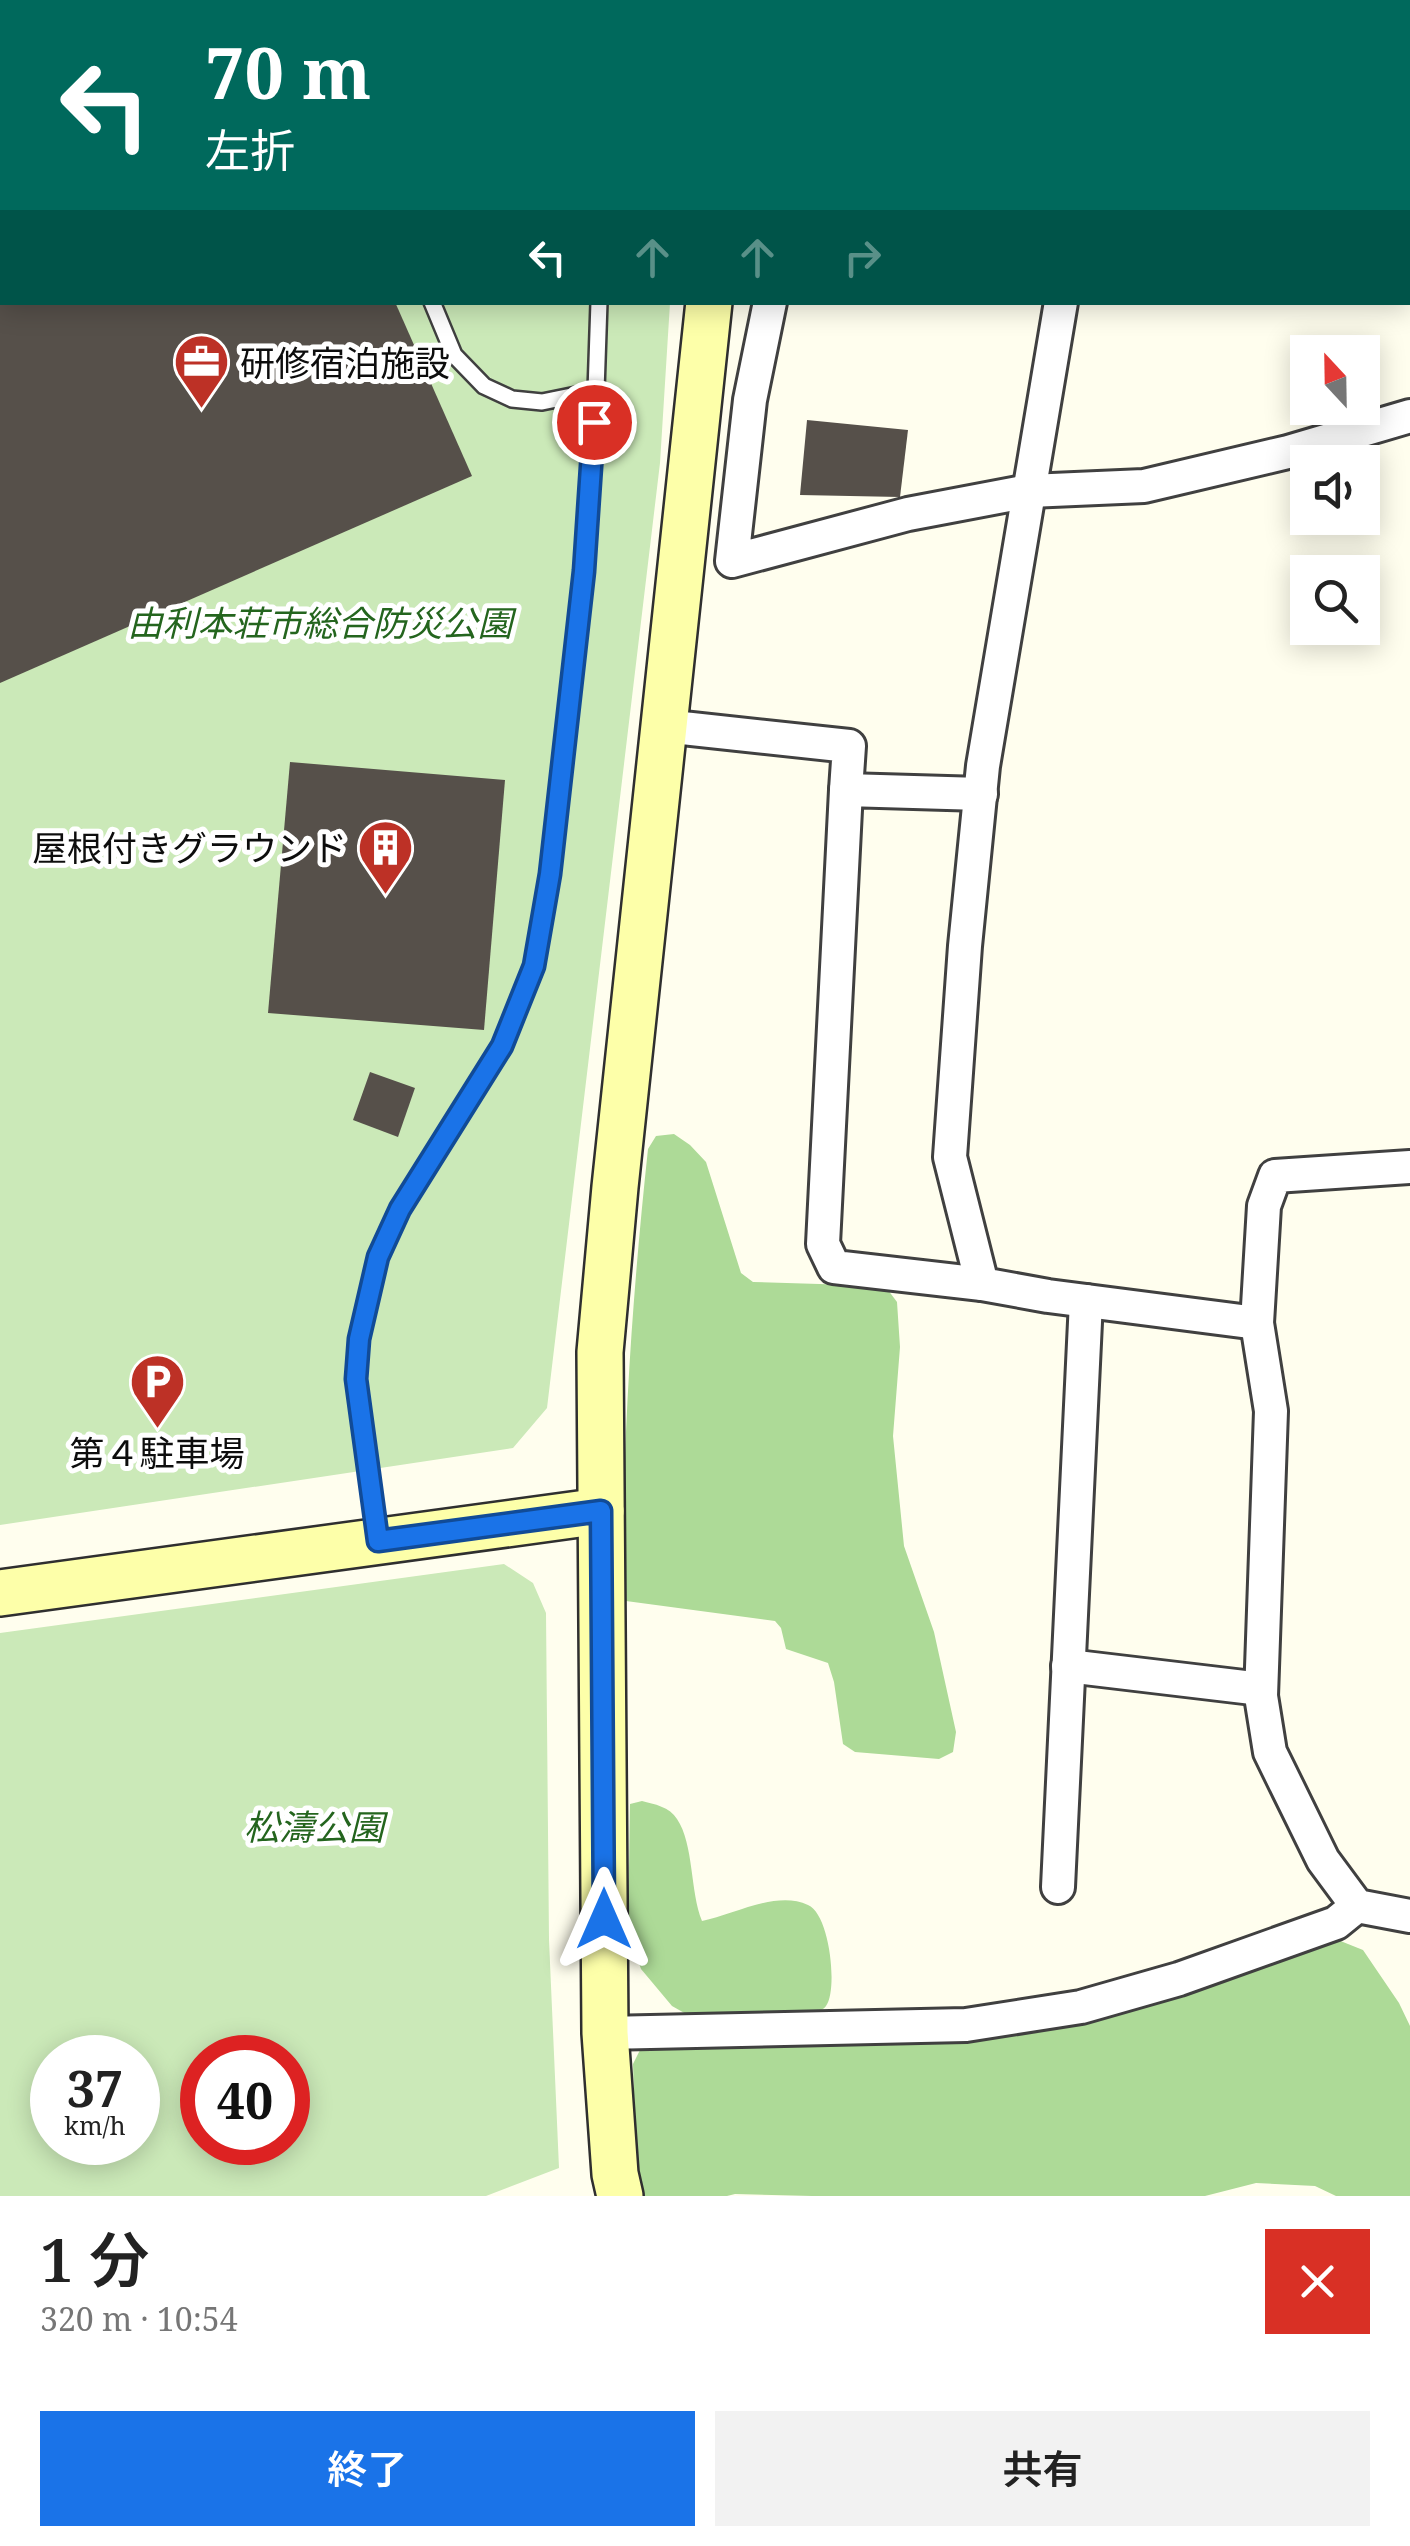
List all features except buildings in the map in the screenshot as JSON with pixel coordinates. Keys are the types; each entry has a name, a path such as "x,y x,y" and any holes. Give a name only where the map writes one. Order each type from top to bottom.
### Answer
{"street":[{"path":"620,2196 605,2033 600,1352 709,305"},
{"path":"769,305 750,400 732,561 908,514 1029,491 1144,486 1288,452 1410,416"},
{"path":"982,1284 950,1157 965,946 983,766 1060,305"},
{"path":"664,726 848,746 823,1244 834,1267 1257,1322"},
{"path":"846,790 981,794"},
{"path":"1410,1167 1275,1176 1264,1206 1257,1322 1271,1412 1262,1690 1270,1752 1322,1860 1357,1906 1410,1916"},
{"path":"1058,1887 1086,1301"},
{"path":"0,1593 601,1511"},
{"path":"1068,1666 1262,1690"},
{"path":"605,2033 966,2025 1080,2007 1179,1979 1336,1923 1357,1906"}],"lane":[{"path":"433,305 454,354 484,386 512,399 542,402 596,391"},
{"path":"378,1541 356,1379 359,1339 378,1257 400,1209 502,1046 534,966 550,874 584,571 599,305"}],"green space":[{"name":"由利本荘市総合防災公園","path":"0,305 670,305 660,463 547,1408 513,1448 0,1525"},
{"path":"674,1134 706,1162 741,1273 753,1282 885,1286 897,1302 900,1347 893,1436 904,1546 934,1632 956,1732 953,1752 939,1759 855,1752 843,1744 828,1663 786,1649 781,1628 775,1621 626,1601 623,1594 629,1372 648,1149 656,1136"},
{"name":"松濤公園","path":"504,1564 533,1583 546,1613 549,1940 559,2168 486,2196 0,2196 0,1633"},
{"path":"642,1801 670,1812 682,1829 702,1921 782,1900 796,1901 816,1911 830,1953 830,1997 825,2007 813,2015 695,2019 672,2006 641,1969 628,1933 630,1804"},
{"path":"1338,1940 1363,1950 1410,2026 1410,2196 1336,2196 1315,2186 1256,2183 1205,2196 644,2196 636,2157 633,2064 641,2048 1087,2021"}],"place":[{"name":"研修宿泊施設","path":"201,411"},
{"name":"屋根付きグラウンド","path":"386,896"},
{"name":"第４駐車場","path":"157,1430"}],"route":[{"path":"594,422 584,571 550,874 534,966 502,1046 400,1209 378,1257 359,1339 356,1379 378,1541 601,1511 604,1919"}]}
